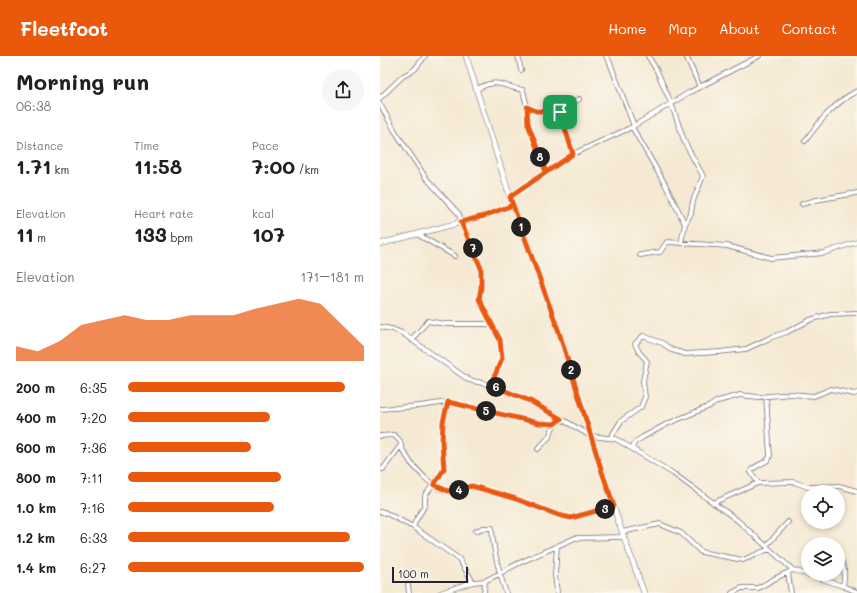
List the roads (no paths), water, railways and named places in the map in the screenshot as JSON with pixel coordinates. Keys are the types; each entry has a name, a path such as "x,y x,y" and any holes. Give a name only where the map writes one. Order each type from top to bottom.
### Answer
{"street":[{"path":"380,98 403,76 415,68 425,56"},
{"path":"466,56 510,197 559,332 591,436 644,593"},
{"path":"518,56 520,70"},
{"path":"606,56 610,63 633,126 685,224"},
{"path":"648,56 657,71 671,103 685,143 703,176 691,213 685,224 681,243"},
{"path":"686,56 700,87"},
{"path":"510,197 573,154 633,126 671,103 759,56"},
{"path":"477,89 487,83 498,82 523,90 527,107 528,124 546,172"},
{"path":"805,141 817,125 838,103 857,91"},
{"path":"527,107 536,111 560,112 579,99"},
{"path":"380,104 395,131 426,178 459,214 481,268 481,288 479,299 500,340 502,358 491,385"},
{"path":"560,112 573,154"},
{"path":"802,204 857,193"},
{"path":"380,244 484,216 513,205"},
{"path":"417,234 455,256"},
{"path":"640,255 660,252 667,242 727,246 771,258 824,253 857,242"},
{"path":"611,437 621,421 641,407 645,396 643,381 646,361 635,344 643,336 662,343 672,350 685,354 719,352 746,349 787,332 810,320 830,314 857,313"},
{"path":"411,340 428,321 445,324 491,324"},
{"path":"380,327 402,333 469,380 491,385 530,401 591,436 611,437 616,439 674,474 737,520 793,570 857,592"},
{"path":"632,448 635,442 668,424 718,402 740,395 758,397 791,394 814,396 831,389 854,394 857,393"},
{"path":"758,483 751,472 752,469 768,460 770,456 766,396"},
{"path":"380,409 448,402 508,416 554,424"},
{"path":"414,528 416,520 425,505 425,496 444,469 442,442 443,422 448,402"},
{"path":"538,449 549,437 554,424 561,419"},
{"path":"380,436 394,435 400,441 411,463 425,478 434,485 448,491 472,486 571,518 614,506"},
{"path":"380,469 383,469 401,445"},
{"path":"713,503 758,483 794,482 808,487 840,486 857,491"},
{"path":"380,512 384,512 414,528 459,559 473,582"},
{"path":"440,593 473,582 485,581 575,538 623,534 660,524 681,533 701,552 743,560 767,548 788,522"},
{"path":"476,531 483,528 492,528 492,542 506,593"},
{"path":"556,546 555,575 557,592"},
{"path":"732,593 742,588 758,588 793,570"},
{"path":"788,573 791,593"},
{"path":"484,593 485,581"},
{"path":"843,586 844,581"},
{"path":"408,586 409,593"}]}
